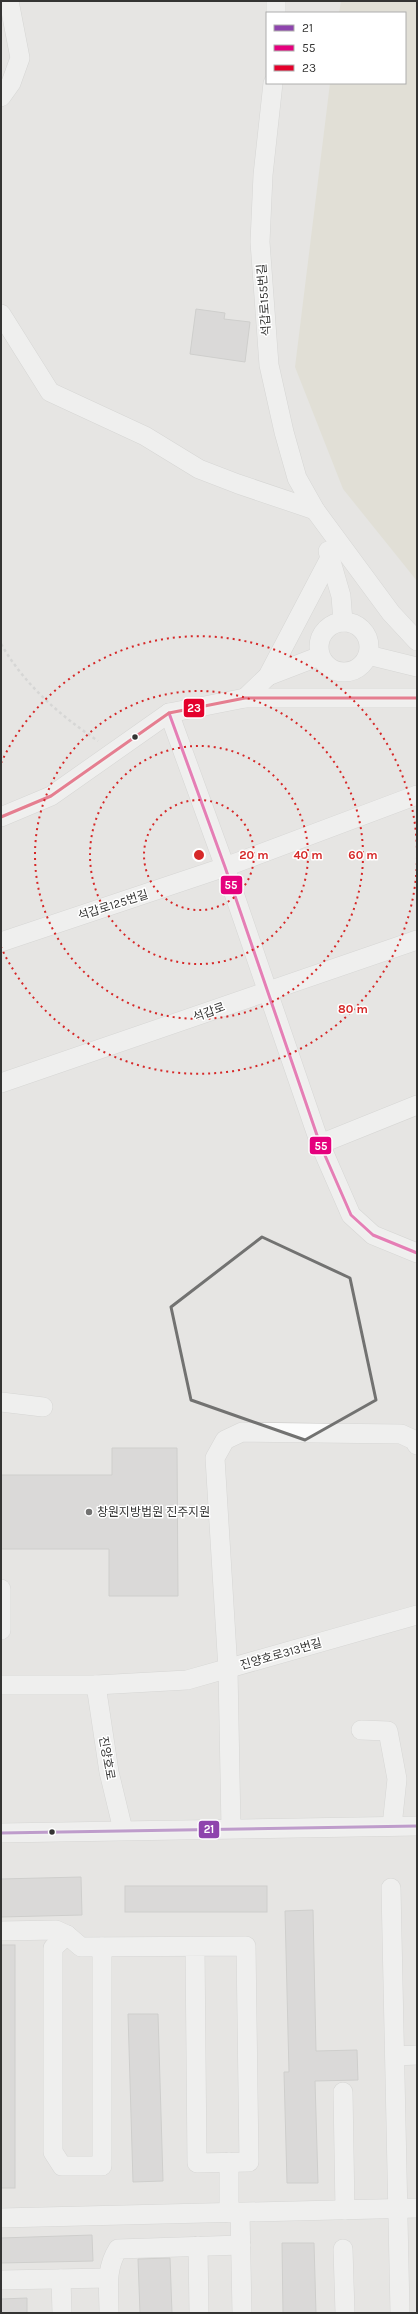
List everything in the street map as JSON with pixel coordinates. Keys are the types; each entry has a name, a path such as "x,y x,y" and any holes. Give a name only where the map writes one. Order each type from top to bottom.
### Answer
{"street":[{"path":"1,97 11,83 20,58 9,1"},
{"path":"276,1 276,12"},
{"name":"석갑로155번길","path":"273,84 263,175 260,242 268,358 284,432 297,478 315,510 391,613 417,641"},
{"path":"1,314 50,392 145,436 199,469 315,510 341,596 342,622"},
{"path":"245,698 268,676 330,558"},
{"path":"342,622 356,625 362,629 369,641 368,655 359,668 344,673 329,669 320,656 319,640 322,633 335,623 342,622"},
{"path":"368,655 417,667"},
{"path":"268,676 320,656"},
{"path":"1,817 51,796 169,713 245,698 417,698"},
{"path":"169,713 225,867 320,1144 351,1215 373,1235 417,1253"},
{"name":"석갑로125번길","path":"1,942 225,867 417,795"},
{"name":"석갑로","path":"1,1083 417,940"},
{"path":"320,1144 417,1105"},
{"path":"1,1402 43,1407"},
{"path":"1,1685 96,1685 187,1680 228,1670 215,1458 225,1440 242,1432 401,1434 414,1440 417,1445"},
{"path":"1,1589 1,1630"},
{"name":"진양호로313번길","path":"231,1828 228,1670 417,1615"},
{"name":"진양호로","path":"96,1685 109,1772 123,1830"},
{"path":"362,1730 388,1731 397,1779 392,1826"},
{"path":"1,1833 417,1826"},
{"path":"391,1888 400,2313"},
{"path":"1,1931 56,1930 67,1935 81,1948 246,1946 249,2162 197,2163 195,1947"},
{"path":"67,1935 53,1948 53,2152 62,2166 102,2166 102,1947"},
{"path":"395,2056 417,2055"},
{"path":"343,2092 345,2210"},
{"path":"229,2162 235,2213 241,2245 242,2313"},
{"path":"1,2218 417,2208"},
{"path":"109,2313 108,2278 111,2260 118,2249 241,2245"},
{"path":"198,2246 199,2313"},
{"path":"343,2249 345,2313"},
{"path":"1,2280 108,2278"},
{"path":"61,2279 62,2313"}],"path":[{"path":"1,644 15,667 40,696 68,721 113,751"}],"highlighted area":[{"path":"262,1237 350,1278 376,1400 305,1440 191,1400 171,1307"}],"shaded area":[{"path":"341,1 417,1 417,581 343,489 295,367 330,84 406,84 406,12 339,12"}],"building":[{"path":"196,309 225,313 224,319 250,322 245,362 190,354"},
{"name":"창원지방법원 진주지원","path":"112,1448 177,1448 178,1596 109,1596 109,1549 1,1549 1,1475 112,1475"},
{"path":"81,1877 82,1915 1,1917 1,1879"},
{"path":"125,1886 267,1886 267,1912 125,1912"},
{"path":"313,1910 316,2051 357,2050 358,2080 315,2081 318,2183 287,2183 284,2072 289,2072 285,1911"},
{"path":"1,1945 15,1945 15,2188 1,2188"},
{"path":"128,2014 158,2014 163,2181 133,2182"},
{"path":"92,2235 93,2261 1,2263 1,2238"},
{"path":"282,2243 314,2243 316,2313 283,2313"},
{"path":"170,2258 172,2313 140,2313 138,2259"},
{"path":"27,2298 27,2313 1,2313 1,2299"}],"transit line":[{"name":"23","path":"1,817 51,796 169,713 245,698 417,698"},
{"name":"55","path":"169,713 225,867 320,1144 351,1215 373,1235 417,1253"},
{"name":"21","path":"1,1833 417,1826"}],"place":[{"name":"창원지방법원 진주지원","path":"89,1512"}]}
